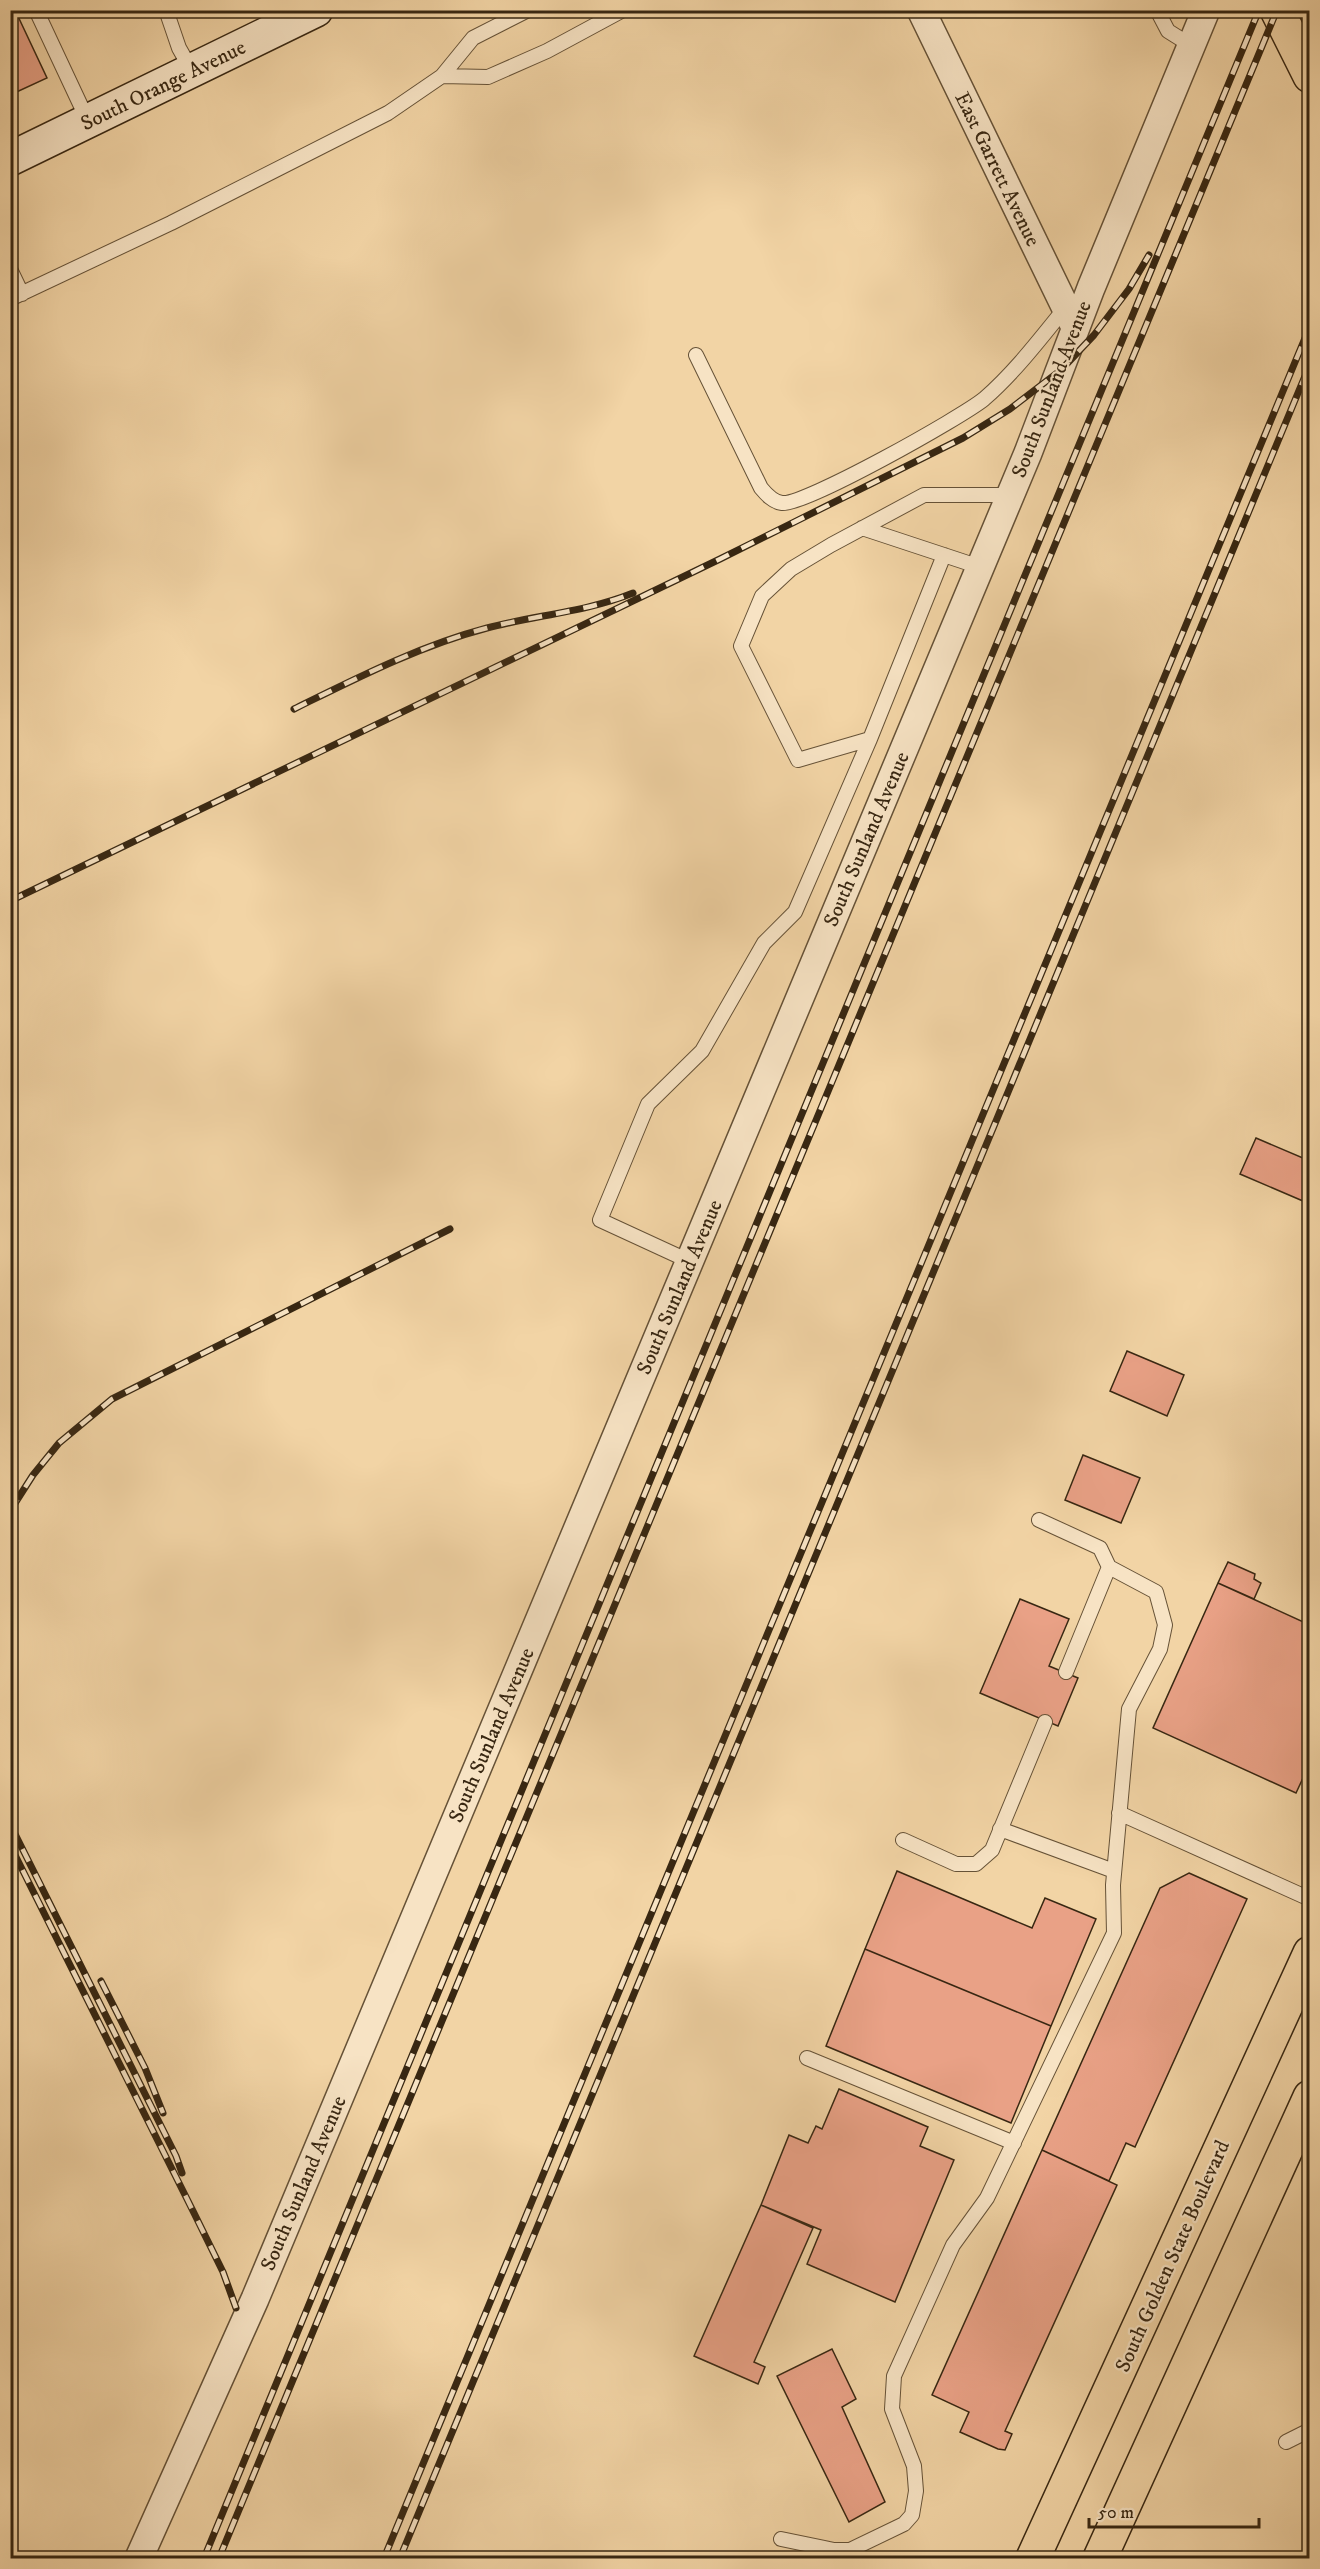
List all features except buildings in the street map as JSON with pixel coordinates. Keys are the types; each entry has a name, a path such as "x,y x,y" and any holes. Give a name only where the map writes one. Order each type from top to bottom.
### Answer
{"main road":[{"path":"1277,10 1310,76"},
{"name":"South Golden State Boulevard","path":"1033,2559 1310,1953"},
{"path":"1100,2559 1310,2097"},
{"path":"1117,2559 1172,2400"},
{"path":"1022,2559 1057,2506"}],"street":[{"name":"South Orange Avenue","path":"10,159 316,10"},
{"name":"East Garrett Avenue","path":"921,10 1071,317"},
{"name":"South Sunland Avenue","path":"139,2559 255,2299 1010,495 1071,317 1206,10"}],"lane":[{"path":"36,10 88,122"},
{"path":"166,10 179,48 192,70"},
{"path":"10,269 16,296 171,223 388,112 442,76 473,38 528,10"},
{"path":"442,76 489,77 547,51 623,10"},
{"path":"1157,10 1167,31 1192,46"},
{"path":"696,355 760,488 770,498 780,503 788,503 817,492 882,459 971,409 1071,317"},
{"path":"870,739 798,760 741,645 762,596 791,569 924,495 1010,495"},
{"path":"862,528 980,567"},
{"path":"689,1261 600,1220 648,1104 702,1051 764,943 795,912 870,739 944,555"},
{"path":"781,2539 834,2550 850,2550 904,2524 912,2514 916,2491 914,2466 892,2409 894,2376 953,2245 987,2198 1114,1933 1114,1871 1129,1709 1160,1649 1165,1624 1156,1592 1109,1567 1100,1548 1039,1520"},
{"path":"1066,1672 1109,1567"},
{"path":"903,1840 956,1864 976,1864 992,1850 1045,1722"},
{"path":"1119,1813 1310,1899"},
{"path":"1000,1829 1114,1871"},
{"path":"807,2058 1014,2143"},
{"path":"1286,2442 1310,2430"}],"railway":[{"path":"204,2558 1259,10"},
{"path":"219,2558 1277,10"},
{"path":"10,901 720,559 963,438 1010,409 1061,370 1094,335 1129,289 1149,255"},
{"path":"384,2558 1310,326"},
{"path":"400,2558 1310,364"},
{"path":"294,709 389,664 462,635 597,605 633,593"},
{"path":"10,1511 33,1475 59,1443 112,1399 450,1229"},
{"path":"10,1824 176,2156 182,2173"},
{"path":"10,1845 223,2272 236,2308"},
{"path":"101,1981 145,2068 163,2113"}]}
